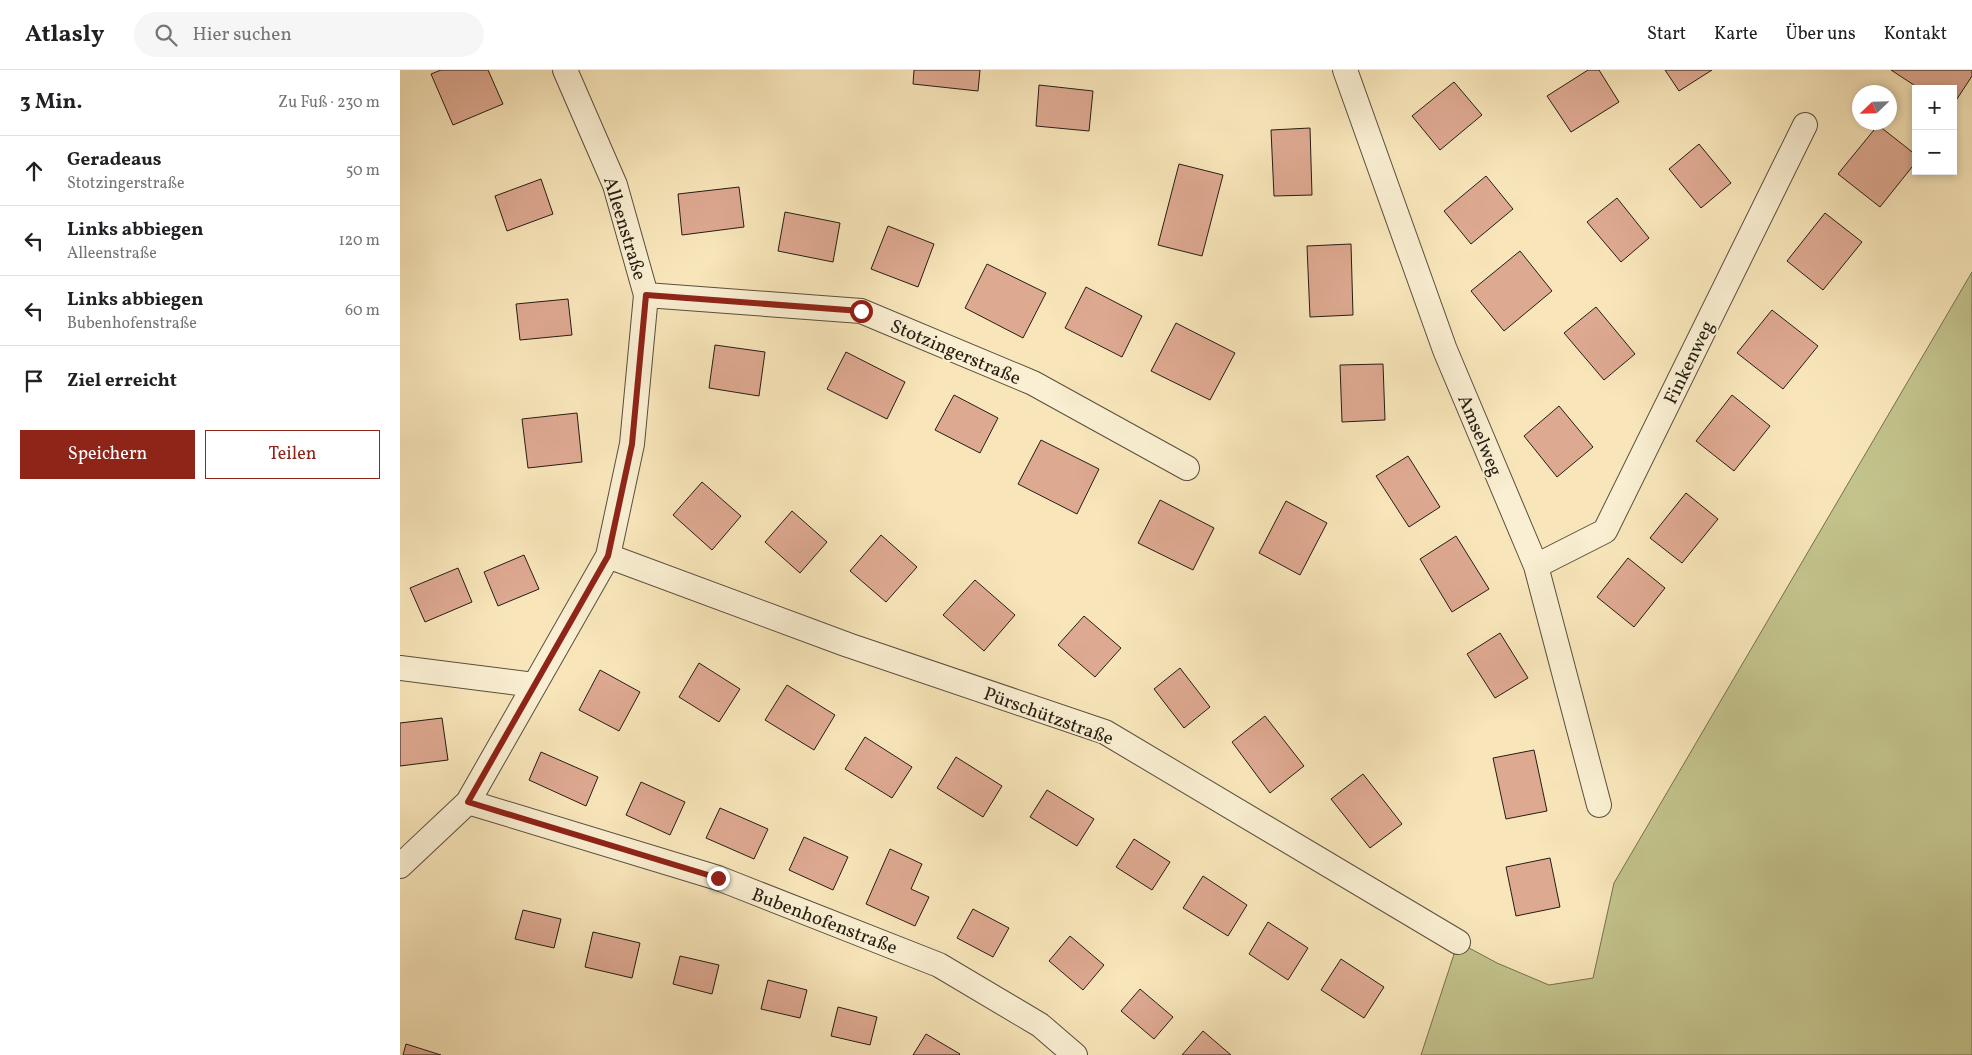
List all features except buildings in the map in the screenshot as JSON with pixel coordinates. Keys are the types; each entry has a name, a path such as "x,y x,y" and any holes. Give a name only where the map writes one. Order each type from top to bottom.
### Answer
{"street":[{"name":"Alleenstraße","path":"400,866 468,802 608,556 632,444 646,295 615,185 565,70"},
{"name":"Amselweg","path":"1345,70 1445,350 1536,566 1600,804"},
{"name":"Finkenweg","path":"1536,566 1605,531 1805,125"},
{"name":"Stotzingerstraße","path":"646,295 861,311 1033,383 1187,468"},
{"name":"Pürschützstraße","path":"608,556 848,645 1106,732 1458,942"},
{"path":"400,668 534,685"},
{"name":"Bubenhofenstraße","path":"468,802 718,878 939,965 1040,1025 1075,1055"}],"green space":[{"path":"1972,272 1972,1055 1421,1055 1458,942 1497,963 1549,985 1593,978 1614,883"}],"route":[{"path":"718,878 468,802 608,556 632,444 646,295 861,311"}]}
